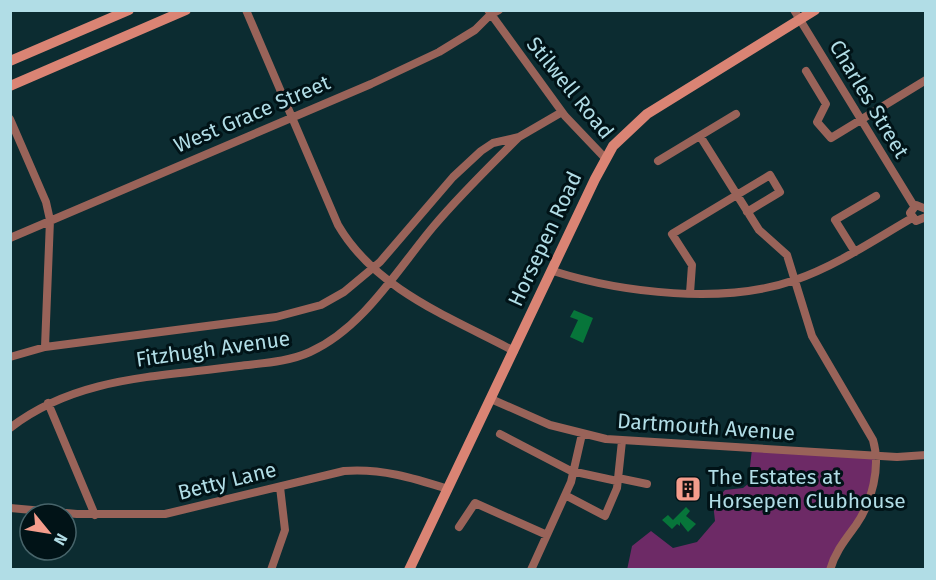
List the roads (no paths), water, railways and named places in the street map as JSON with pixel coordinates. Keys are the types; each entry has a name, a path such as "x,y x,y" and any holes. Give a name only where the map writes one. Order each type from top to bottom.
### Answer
{"street":[{"path":"10,61 129,10"},
{"path":"10,86 186,10"},
{"path":"246,10 338,225 354,250 388,281 431,308 514,351"},
{"name":"West Grace Street","path":"10,238 439,52 476,30 489,13 499,10"},
{"name":"Horsepen Road","path":"409,570 605,158 631,128 647,114 796,16 815,10"},
{"name":"Stilwell Road","path":"489,13 562,112 605,158"},
{"name":"Charles Street","path":"796,16 914,206"},
{"path":"806,71 826,104 818,122 831,138 926,80"},
{"name":"Fitzhugh Avenue","path":"10,428 48,403 80,390 112,382 279,361 308,353 350,325 458,199 519,137 562,112"},
{"path":"658,161 736,114"},
{"path":"10,119 46,202 50,220 45,347"},
{"path":"699,136 764,237 787,255 812,336 869,431 876,456 870,496 856,524 837,551 830,570"},
{"name":"Fitzhugh Avenue","path":"10,357 45,347 296,313 330,301 372,268 471,159 493,143 519,137"},
{"path":"690,293 692,265 672,234 737,197 770,175 780,192 747,212"},
{"path":"855,252 835,219 876,196"},
{"path":"912,218 910,210 914,206 922,206 926,209"},
{"path":"553,271 625,289 690,293 734,291 795,280 855,252 912,218 924,221"},
{"name":"Dartmouth Avenue","path":"491,399 550,425 582,434 622,441 876,456 926,455"},
{"path":"48,403 95,515"},
{"path":"500,434 574,471 647,484"},
{"path":"531,570 574,471 582,434"},
{"path":"565,495 605,516 616,491 622,441"},
{"name":"Betty Lane","path":"10,508 95,515 165,514 361,470 397,474 448,489"},
{"path":"271,570 285,530 280,487"},
{"path":"459,527 475,503 547,536"}],"place":[{"name":"The Estates at Horsepen Clubhouse","path":"688,489"}]}
